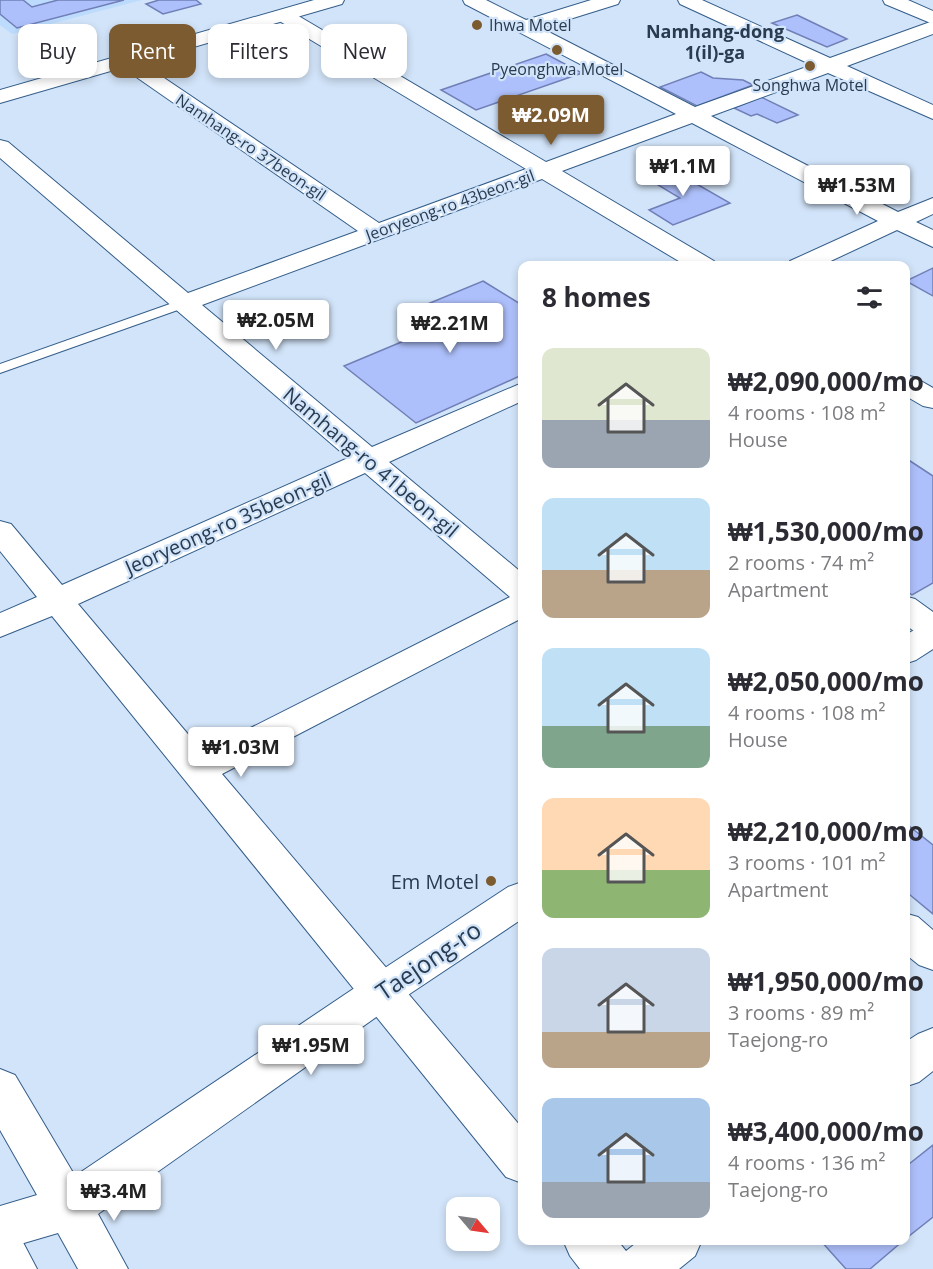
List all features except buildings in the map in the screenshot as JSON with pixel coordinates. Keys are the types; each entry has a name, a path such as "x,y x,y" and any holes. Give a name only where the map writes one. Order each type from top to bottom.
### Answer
{"main road":[{"path":"196,40 335,0"},
{"path":"472,0 933,240"},
{"path":"524,27 611,0"},
{"path":"687,0 933,113"},
{"path":"892,0 933,18"},
{"path":"283,15 697,261"},
{"name":"Jeoryeong-ro 43beon-gil","path":"184,303 933,27"},
{"path":"0,97 109,66"},
{"name":"Namhang-ro 37beon-gil","path":"151,78 376,232"},
{"name":"Namhang-ro 41beon-gil","path":"0,147 518,587"},
{"path":"810,261 933,205"},
{"name":"Jeoryeong-ro 35beon-gil","path":"0,626 518,392"},
{"path":"0,531 518,1157"},
{"path":"199,771 518,606"},
{"path":"910,611 933,628"},
{"path":"910,648 933,634"},
{"name":"Taejong-ro","path":"0,1228 68,1208 382,991 518,901"},
{"path":"910,934 933,953"},
{"path":"910,1064 933,1047"},
{"path":"0,1089 104,1269"},
{"path":"0,1245 13,1269"},
{"path":"590,1245 610,1269"},
{"path":"641,1269 672,1245"}],"lane":[{"name":"Jeoryeong-ro 43beon-gil","path":"0,369 184,303"}],"shaded area":[{"path":"0,0 142,0 50,24 18,24 18,32 12,34 0,25"}],"place":[{"name":"Ihwa Motel","path":"477,25"},
{"name":"Pyeonghwa Motel","path":"557,50"},
{"name":"Songhwa Motel","path":"810,66"},
{"name":"Em Motel","path":"491,881"}],"district":[{"name":"Namhang-dong 1(il)-ga","path":"715,42"}]}
